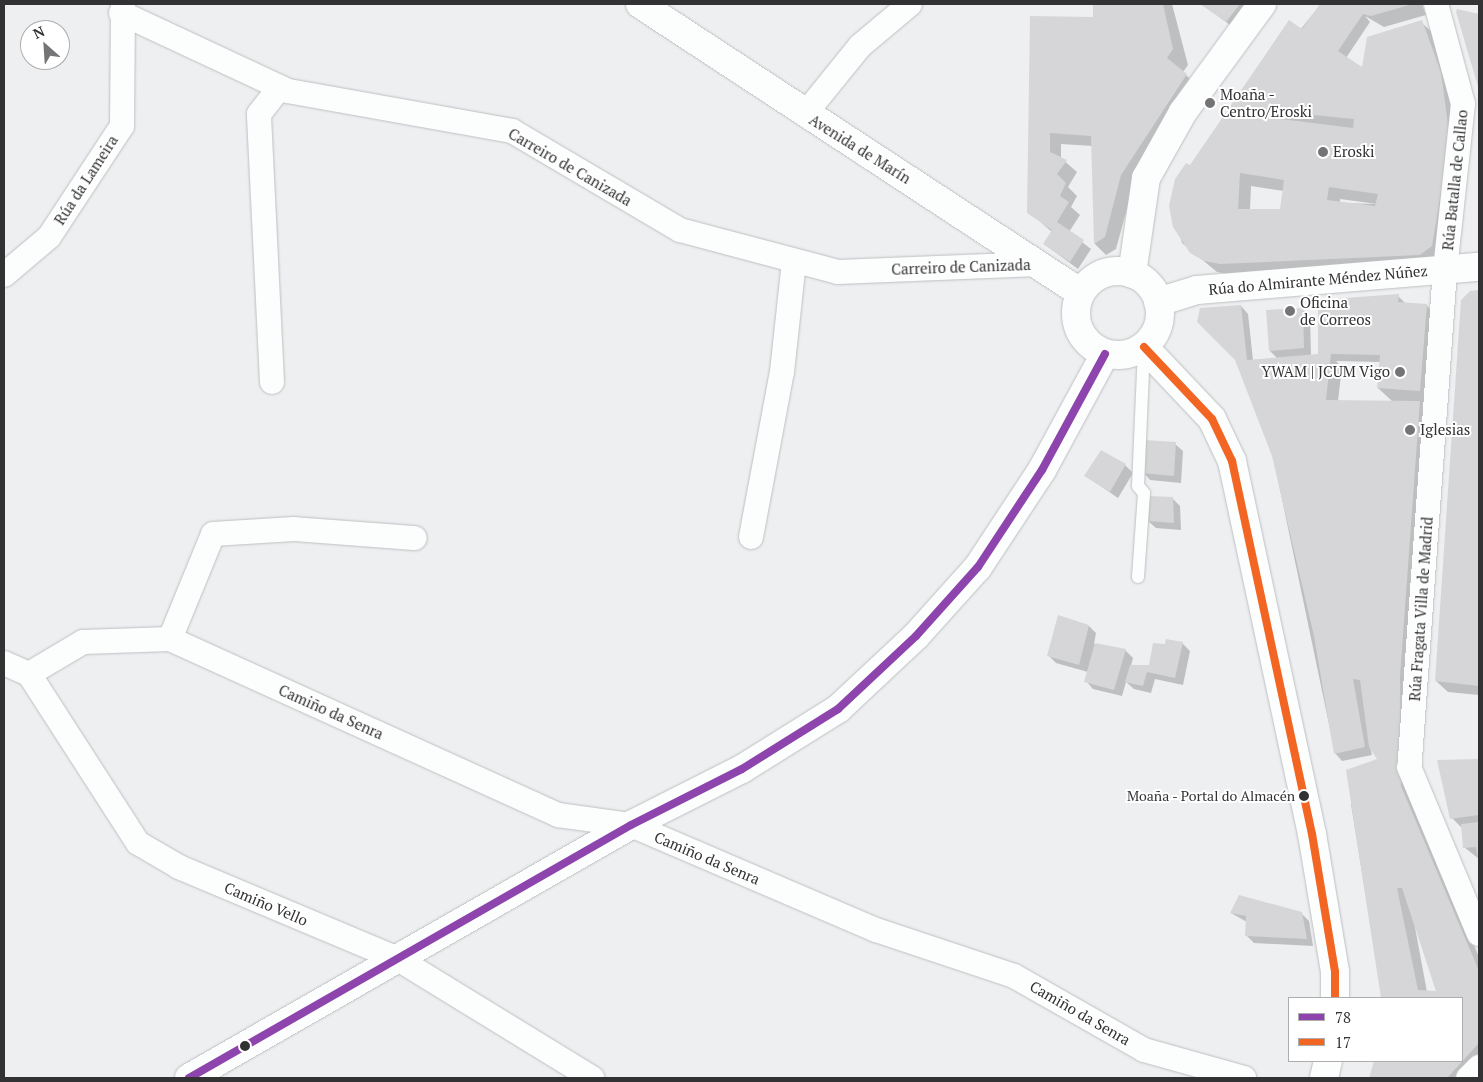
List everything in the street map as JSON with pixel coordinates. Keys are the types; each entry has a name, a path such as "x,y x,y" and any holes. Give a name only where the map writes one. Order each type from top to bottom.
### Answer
{"main road":[{"name":"Avenida de Marín","path":"640,4 805,114 1081,293"},
{"path":"1132,274 1146,178 1183,112 1262,4"},
{"name":"Rúa do Almirante Méndez Núñez","path":"1158,302 1197,290 1479,267"},
{"path":"1132,274 1153,289 1158,302 1158,326 1144,346 1119,356 1106,354 1085,340 1078,330 1076,304 1081,293 1097,276 1132,274"},
{"path":"1144,346 1212,419 1232,461 1312,834 1335,972 1335,997"},
{"path":"189,1078 631,825 742,769 838,709 916,636 978,567 1042,470 1106,354"},
{"path":"1324,1078 1328,1062"}],"street":[{"path":"805,114 860,46 910,4"},
{"name":"Rúa Batalla de Callao","path":"1436,4 1463,104 1445,270"},
{"name":"Carreiro de Canizada","path":"122,8 280,86 512,131 680,230 838,272 1039,264"},
{"name":"Rúa da Lameira","path":"4,275 49,237 122,126 122,8"},
{"path":"272,382 259,114 280,86"},
{"path":"751,537 782,372 794,261"},
{"name":"Rúa Fragata Villa de Madrid","path":"1445,270 1409,767 1479,934"},
{"path":"170,639 213,534 294,529 414,538"},
{"name":"Camiño da Senra","path":"28,674 83,642 170,639 558,815 631,825 876,930 1014,976 1144,1050 1244,1078"},
{"path":"4,663 28,674"},
{"name":"Camiño Vello","path":"28,674 138,844 179,867 398,959 592,1078"},
{"path":"1468,1078 1479,1067"}],"lane":[{"path":"1138,576 1144,493 1138,486 1144,346"}],"building":[{"path":"1093,4 1163,4 1173,49 1167,58 1187,74 1121,175 1105,237 1094,244 1091,136 1050,133 1050,152 1067,160 1057,174 1066,183 1060,196 1069,202 1057,222 1084,240 1070,262 1043,244 1052,230 1027,213 1030,16 1093,17"},
{"path":"1200,4 1240,4 1226,22"},
{"path":"1320,4 1413,4 1371,16 1363,14 1338,51 1362,67 1367,37 1422,20 1441,72 1450,140 1432,246 1420,255 1220,264 1204,261 1190,253 1173,227 1169,206 1175,179 1186,163 1190,165 1289,20 1302,29","holes":["1282,112 1354,119 1353,128 1281,119","1240,173 1284,180 1280,209 1238,209","1329,187 1378,194 1375,206 1327,200"]},
{"path":"1457,9 1479,14 1479,90 1456,12"},
{"path":"1479,290 1479,686 1435,681 1461,300 1470,291"},
{"path":"1399,294 1398,302 1427,304 1420,391 1377,388 1380,355 1331,354 1326,400 1420,401 1400,677 1401,786 1479,971 1479,1043 1463,1060 1463,997 1381,997 1346,770 1377,759 1369,747 1360,680 1353,679 1365,747 1334,754 1314,636 1272,456 1235,360 1197,322 1200,308 1241,305 1247,360 1318,354 1318,300","holes":["1397,888 1402,888 1436,991 1418,990"]},
{"path":"1303,308 1304,348 1269,351 1266,310"},
{"path":"1144,440 1176,442 1174,476 1141,473"},
{"path":"1101,450 1126,464 1110,492 1084,476"},
{"path":"1148,496 1173,497 1174,523 1147,521"},
{"path":"1058,615 1089,625 1079,665 1047,656"},
{"path":"1166,639 1183,642 1175,678 1147,672 1143,686 1125,682 1130,665 1149,665 1153,643 1165,644"},
{"path":"1095,643 1126,649 1114,690 1084,682"},
{"path":"1479,759 1479,815 1450,819 1437,760"},
{"path":"1479,822 1478,860 1476,847 1463,848 1461,824"},
{"path":"1239,895 1302,912 1307,939 1245,936 1246,916 1230,913"},
{"path":"1374,1062 1462,1062 1447,1078 1369,1078"}],"transit line":[{"name":"17","path":"1144,347 1212,419 1232,461 1312,834 1335,972 1335,997"},
{"name":"78","path":"189,1078 631,825 742,769 838,709 916,636 978,567 1042,470 1105,354"}],"place":[{"name":"Moaña - Centro/Eroski","path":"1210,103"},
{"name":"Eroski","path":"1323,152"},
{"name":"Oficina de Correos","path":"1290,311"},
{"name":"YWAM | JCUM Vigo","path":"1400,372"},
{"name":"Iglesias","path":"1410,430"},
{"name":"Moaña - Portal do Almacén","path":"1304,796"}]}
